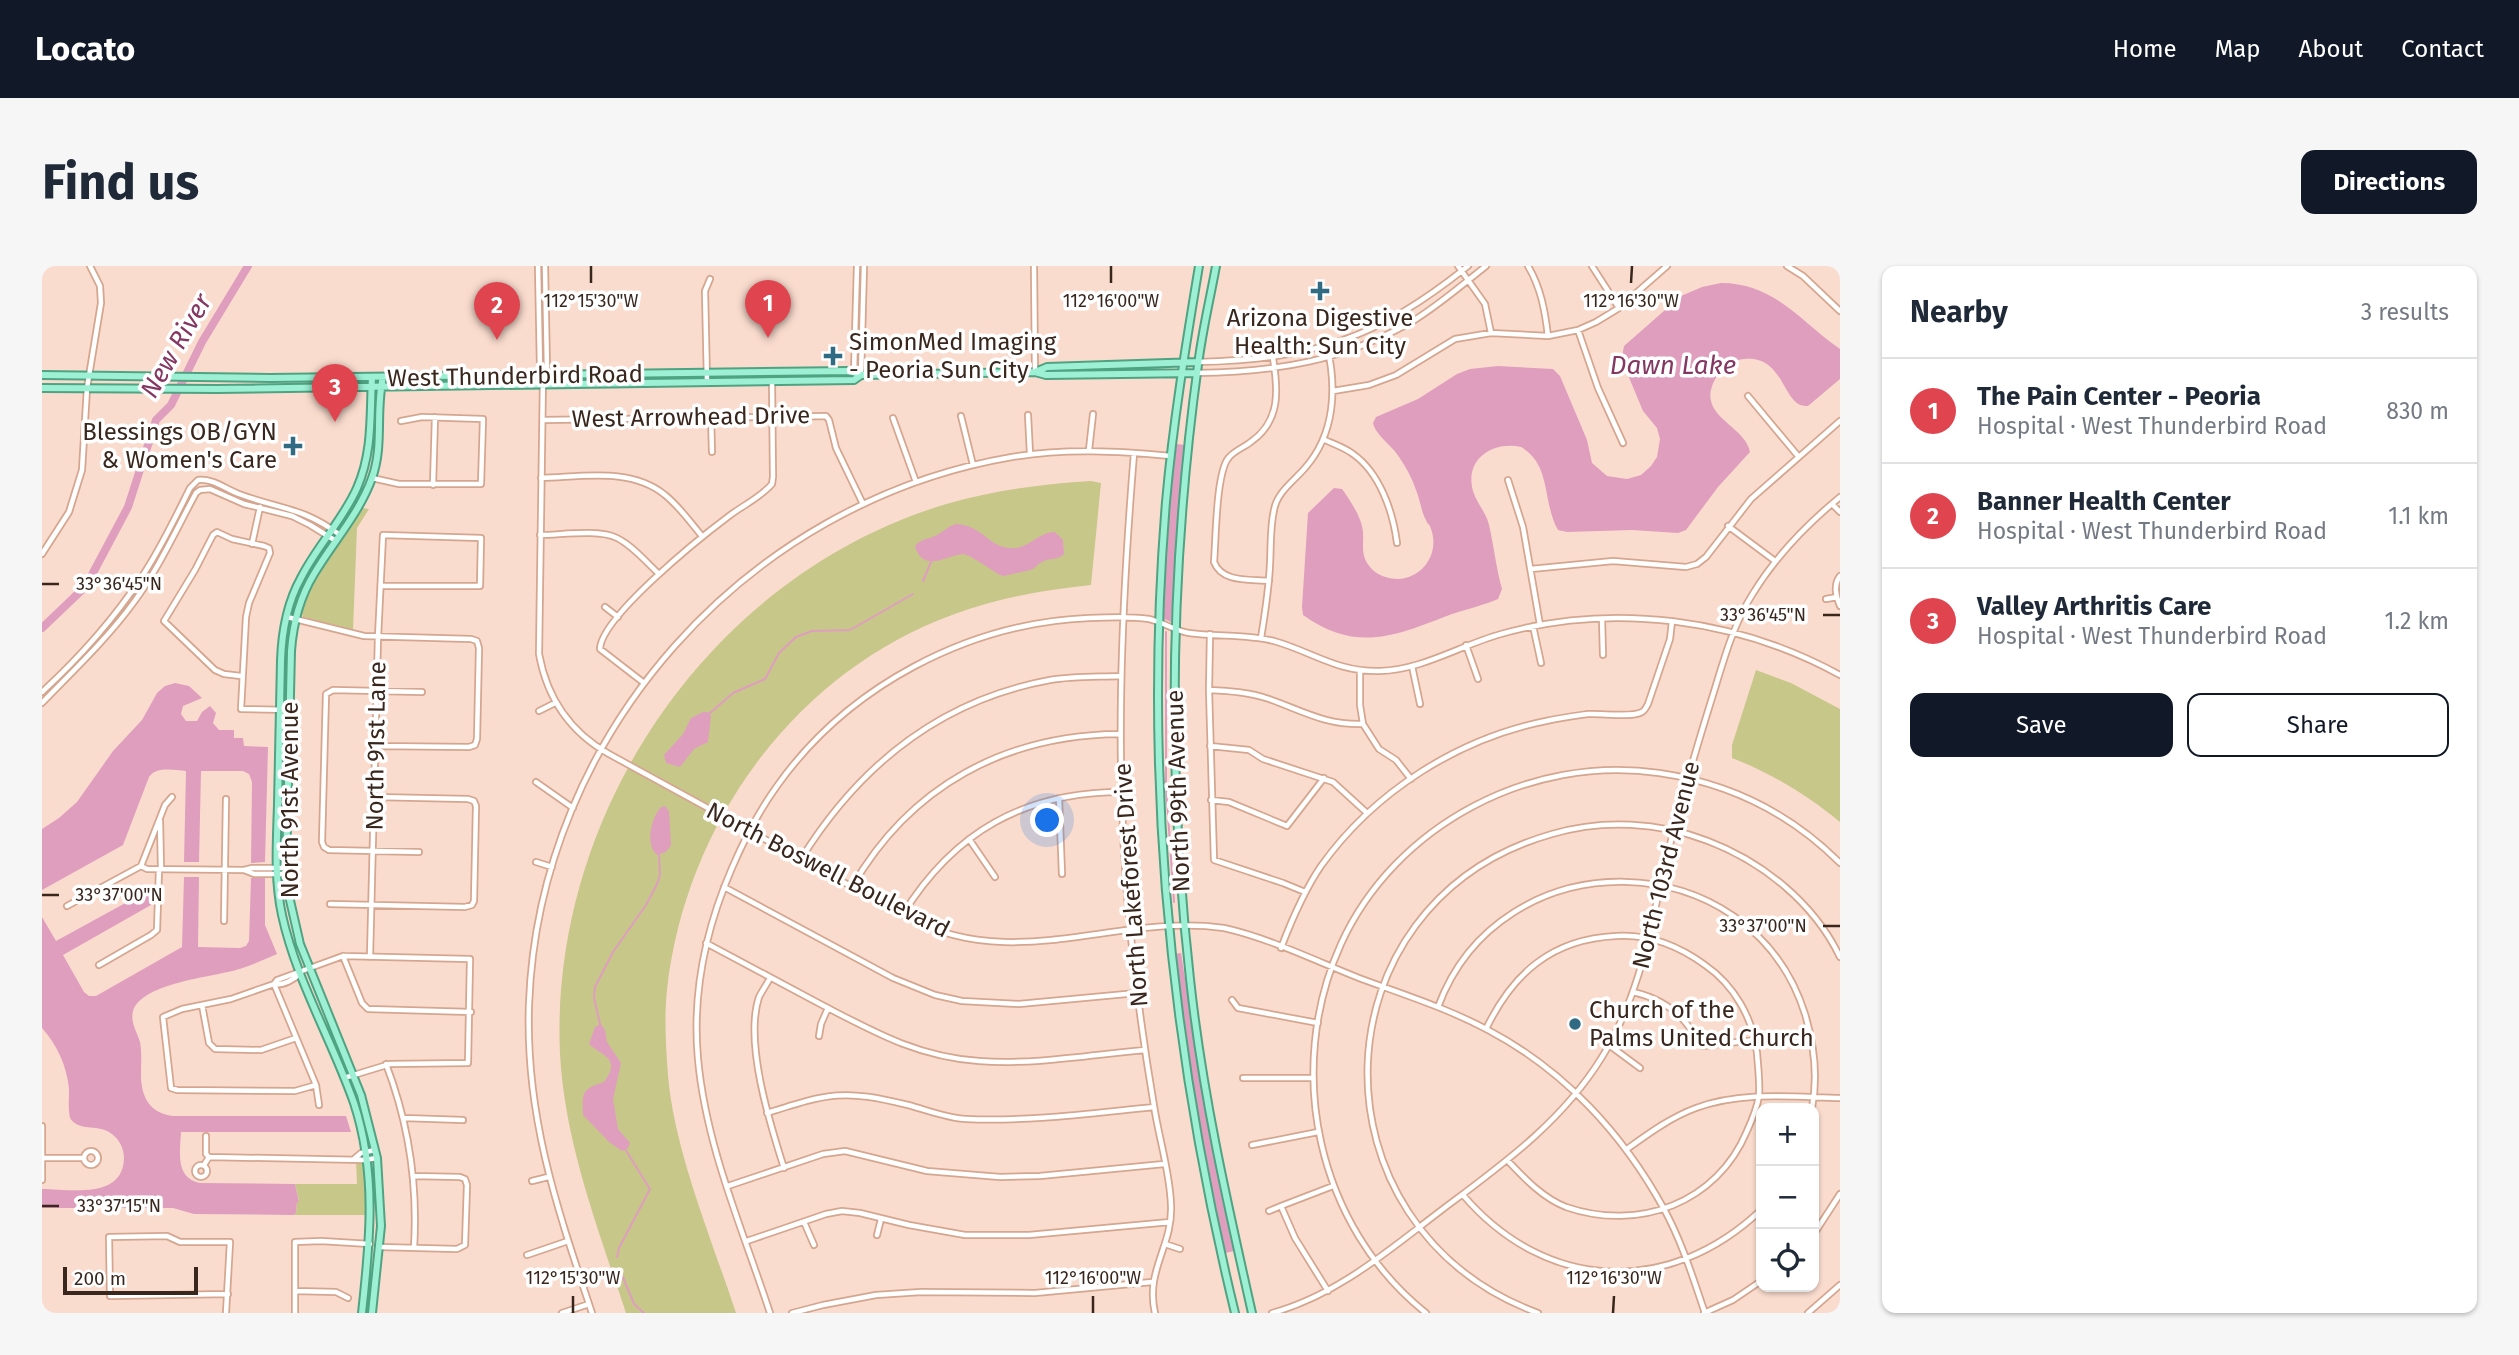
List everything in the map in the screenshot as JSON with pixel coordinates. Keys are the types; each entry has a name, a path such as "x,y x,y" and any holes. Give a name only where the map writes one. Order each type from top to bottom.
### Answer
{"main road":[{"name":"North 99th Avenue","path":"1199,266 1189,373 1178,568 1174,690 1175,802 1194,1014 1210,1120 1252,1313"},
{"name":"North 99th Avenue","path":"1216,266 1191,362 1171,456 1159,622 1159,805 1168,928 1191,1107 1235,1313"},
{"name":"West Thunderbird Road","path":"1035,372 1047,367 1191,362"},
{"name":"West Thunderbird Road","path":"42,375 222,378 854,371"},
{"path":"854,371 862,376"},
{"path":"772,382 774,378 805,372"},
{"name":"West Thunderbird Road","path":"42,388 155,390 543,386 854,380 862,376 1035,372 1046,375 1189,373"},
{"name":"North 91st Avenue","path":"362,1313 370,1244 371,1201 366,1152 344,1078 301,973 284,922 277,871 281,660 286,617 301,576 357,488 368,454 371,433 372,377"},
{"name":"North 91st Avenue","path":"372,1313 380,1247 381,1194 377,1158 364,1103 293,921 286,871 291,651 296,619 312,577 358,507 372,478 381,434 380,387 383,377"},
{"path":"368,454 368,468 372,478"}],"street":[{"path":"42,554 69,512 80,479 86,442 87,388 101,295 100,286 90,266"},
{"path":"538,266 540,369 543,376"},
{"path":"543,376 547,369 545,266"},
{"path":"857,266 856,313 862,376"},
{"path":"854,380 862,314 864,266"},
{"path":"1034,266 1035,372"},
{"path":"1191,362 1273,358 1327,346 1370,330 1404,313 1460,269 1468,266"},
{"path":"1189,373 1275,369 1330,357 1382,337 1414,320 1486,266"},
{"path":"1528,266 1545,310 1548,336"},
{"path":"1592,266 1619,308"},
{"path":"1334,391 1386,379 1455,339 1491,334 1548,336 1578,330 1619,308 1659,268 1667,266"},
{"path":"1787,266 1803,276 1840,311"},
{"path":"1460,269 1485,304 1491,334"},
{"path":"707,383 705,291 710,279"},
{"path":"856,313 862,314"},
{"path":"539,322 546,322"},
{"path":"1578,330 1598,388 1623,443"},
{"path":"1261,638 1269,581 1274,508 1282,491 1315,457 1330,417 1334,391 1327,346"},
{"path":"1269,581 1224,577 1214,562 1222,474 1231,455 1255,439 1269,424 1277,398 1273,358"},
{"name":"North Boswell Boulevard","path":"543,376 539,654 544,678 555,703 580,735 601,750 939,932 987,943 1017,943 1210,926 1236,931 1281,947 1438,1007 1486,1029 1530,1056 1576,1093 1595,1110 1626,1149 1664,1209 1705,1313"},
{"path":"644,683 600,649 600,642 618,617 659,574 702,536 772,484 772,382"},
{"path":"1748,396 1798,456"},
{"path":"1088,450 1093,414"},
{"path":"1028,415 1030,454"},
{"name":"West Arrowhead Drive","path":"542,420 826,416 830,420 836,448 863,504"},
{"path":"961,416 973,465"},
{"path":"372,478 399,484 481,484 483,419 435,417 401,421"},
{"path":"433,485 435,417"},
{"path":"711,417 712,452"},
{"path":"894,418 916,482"},
{"path":"1531,569 1614,561 1686,567 1697,564 1706,557 1751,499 1840,421"},
{"path":"1323,439 1350,452 1366,466 1389,508 1397,543"},
{"path":"592,1313 548,1177 539,1135 530,1075 529,1004 532,953 560,839 601,750 644,683 699,617 751,572 808,533 863,504 916,482 973,465 1030,454 1088,450 1171,456"},
{"name":"North Lakeforest Drive","path":"1134,453 1122,618 1120,734 1137,993 1171,1205 1165,1244 1152,1282 1155,1313"},
{"path":"541,478 609,476 636,479 667,496 702,536"},
{"path":"42,692 92,642 129,594 156,553 193,484 201,479 305,513 332,529 338,538"},
{"path":"1508,480 1523,527 1540,625"},
{"path":"42,703 83,663 135,601 155,571 196,493 210,489 230,499 296,518 328,536 338,538"},
{"name":"North 103rd Avenue","path":"1272,1313 1328,1291 1375,1261 1508,1161 1538,1135 1576,1093 1609,1045 1633,992 1649,938 1687,777 1732,633 1752,595 1775,561 1801,531 1840,497"},
{"path":"252,544 261,500"},
{"path":"1832,503 1840,512"},
{"path":"1728,526 1775,561"},
{"path":"242,676 215,670 164,623 164,618 195,570 213,535 217,533 269,548 268,560 249,603 246,617 241,709 289,710"},
{"path":"540,535 599,534 615,537 628,545 659,574"},
{"name":"North 91st Lane","path":"370,957 383,535 481,538 480,586 382,586"},
{"path":"42,538 50,543"},
{"path":"1840,576 1836,580 1840,606"},
{"path":"1826,599 1837,597"},
{"path":"604,607 618,617"},
{"path":"286,617 364,636 477,641 479,661 475,745 376,746"},
{"path":"770,1313 706,1115 698,1056 698,993 706,943 724,887 750,831 777,785 825,731 885,683 915,666 982,637 1018,627 1062,620 1122,618 1146,619 1188,633 1261,638 1294,648 1332,665 1360,671 1387,671 1412,666 1466,645 1533,626 1602,619 1672,621 1732,633 1781,647 1840,675"},
{"path":"1602,619 1603,655"},
{"path":"1281,947 1305,892 1343,839 1367,813 1432,765 1474,743 1517,728 1588,714 1643,712 1670,639 1672,621"},
{"path":"1533,626 1541,663"},
{"path":"330,636 332,627"},
{"path":"1210,634 1214,860 1305,892"},
{"path":"1466,645 1478,679"},
{"path":"1412,666 1420,704"},
{"path":"1360,671 1363,724 1379,749 1396,760 1411,779"},
{"path":"801,859 848,793 887,756 922,730 976,702 1022,687 1051,680 1120,676"},
{"path":"419,852 329,850 324,847 324,711 327,692 333,690 422,692"},
{"path":"1209,690 1244,692 1323,720 1342,725 1363,724"},
{"path":"539,711 555,703"},
{"path":"852,887 872,856 900,822 964,772 1002,755 1046,741 1120,734"},
{"path":"1210,746 1249,750 1264,758 1334,782 1367,813"},
{"path":"1426,1313 1412,1302 1375,1261 1350,1224 1333,1186 1318,1132 1313,1079 1318,1023 1332,967 1356,916 1397,864 1437,829 1480,802 1522,785 1576,772 1623,770 1687,777 1737,793 1774,811 1813,838 1840,863"},
{"path":"1211,800 1229,802 1287,826 1324,778"},
{"path":"536,782 573,808"},
{"path":"903,914 927,878 945,858 969,839 1015,812 1059,798 1089,793 1122,792"},
{"path":"67,906 141,866 165,805 172,797"},
{"path":"330,904 472,905 474,801 375,797"},
{"path":"1059,798 1062,874"},
{"path":"224,921 226,799"},
{"path":"99,965 157,930 160,820"},
{"path":"1538,1313 1500,1297 1456,1267 1408,1213 1384,1165 1369,1107 1368,1052 1383,986 1399,951 1420,921 1459,881 1499,854 1531,840 1567,829 1612,824 1644,825 1673,830 1724,847 1769,873 1817,920 1840,957"},
{"path":"969,839 995,877"},
{"path":"536,862 552,867"},
{"path":"141,866 147,869 258,868 286,871"},
{"path":"258,868 258,874"},
{"path":"244,870 258,874 277,871"},
{"path":"1438,1007 1458,967 1477,944 1523,907 1564,890 1599,881 1632,880 1661,884 1694,895 1731,915 1759,939 1777,961 1797,993 1810,1031 1813,1050 1813,1103"},
{"path":"724,887 893,978 935,995 962,1001 1006,1004 1137,993"},
{"path":"1486,1029 1504,995 1522,974 1558,949 1602,936 1625,935 1649,938 1682,950 1714,971 1744,1008 1755,1040 1759,1075 1758,1097 1738,1152 1728,1166 1699,1190 1664,1209 1626,1216 1594,1214 1565,1206 1530,1185 1508,1161"},
{"path":"706,943 897,1044 950,1058 1008,1062 1145,1050"},
{"path":"343,956 365,1008 471,1012"},
{"path":"316,1085 295,1091 171,1088 162,1020 166,1014 231,999 274,984 279,985 343,956 470,959 468,1063 386,1064 344,1078"},
{"path":"770,978 759,998 756,1016 758,1072 767,1114 784,1168"},
{"path":"274,984 316,1085 319,1105"},
{"path":"1633,992 1670,1006 1685,1021 1702,1046 1755,1040"},
{"path":"1232,1000 1238,1008 1318,1023"},
{"path":"202,1005 212,1048 249,1050 274,1047 296,1038"},
{"path":"819,1036 828,1008"},
{"path":"249,1041 249,1050"},
{"path":"1609,1045 1640,1068"},
{"path":"386,1064 404,1118 414,1176 414,1248"},
{"path":"1243,1078 1313,1079"},
{"path":"767,1114 813,1098 851,1093 873,1096 961,1119 1025,1119 1154,1107"},
{"path":"1626,1149 1697,1107 1738,1097 1840,1097"},
{"path":"404,1118 463,1120"},
{"path":"42,1126 42,1180"},
{"path":"1252,1145 1318,1132"},
{"path":"206,1136 206,1151 209,1157"},
{"path":"354,1158 375,1150"},
{"path":"728,1186 823,1154 845,1151 927,1171 986,1176 1040,1176 1164,1164"},
{"path":"209,1157 377,1158"},
{"path":"204,1166 209,1157"},
{"path":"42,1158 84,1158"},
{"path":"380,1247 464,1247 465,1179 414,1176"},
{"path":"532,1181 548,1177"},
{"path":"1269,1211 1333,1186"},
{"path":"1817,1229 1840,1194"},
{"path":"1464,1195 1486,1220 1505,1235 1547,1258 1574,1266 1627,1272 1686,1260 1732,1235 1756,1214"},
{"path":"1281,1206 1295,1238 1328,1291"},
{"path":"747,1241 842,1211 940,1231 976,1235 1029,1235 1170,1222"},
{"path":"877,1235 881,1219"},
{"path":"804,1222 814,1245"},
{"path":"226,1313 228,1294 230,1242 180,1242 167,1236 109,1237 110,1296 228,1294"},
{"path":"527,1255 568,1241"},
{"path":"295,1313 295,1242 370,1244"},
{"path":"1165,1244 1180,1249"},
{"path":"792,1313 876,1295 921,1292 1035,1293 1152,1282"},
{"path":"1705,1313 1733,1300 1756,1284"},
{"path":"1808,1313 1840,1285"},
{"path":"295,1291 336,1292 348,1298"},
{"path":"562,1313 589,1304"}],"green space":[{"path":"1091,481 1101,483 1091,585 1003,599 952,615 895,641 843,675 797,716 757,762 723,814 697,870 678,929 667,990 666,1033 668,1075 678,1134 695,1195 736,1313 626,1313 584,1185 568,1120 560,1054 564,963 583,875 616,790 662,712 720,643 788,583 865,536 950,503 1020,488"},
{"path":"363,508 369,509 357,528 353,630 303,617 301,611 315,579"},
{"path":"1756,670 1791,683 1840,709 1840,822 1789,786 1732,758 1732,745"},
{"path":"356,1161 365,1166 369,1215 294,1215 299,1201 295,1184 357,1184"}],"water":[{"name":"Dawn Lake","path":"1721,283 1756,289 1771,296 1840,349 1840,379 1808,406 1792,399 1774,371 1765,363 1754,359 1738,360 1724,368 1711,390 1711,401 1722,419 1746,442 1750,452 1718,487 1686,530 1678,533 1558,530 1538,464 1521,447 1500,447 1491,450 1477,461 1471,480 1475,496 1489,525 1502,589 1498,599 1395,634 1378,637 1342,634 1303,615 1308,513 1334,488 1342,489 1358,515 1363,532 1365,558 1376,572 1390,578 1407,578 1422,569 1431,555 1433,538 1430,526 1409,473 1375,428 1373,423 1376,417 1418,399 1457,374 1470,369 1498,366 1553,369 1560,376 1587,440 1592,463 1607,476 1627,479 1641,475 1657,457 1660,439 1657,428 1643,411 1623,363 1624,346 1681,296"},
{"path":"1176,444 1186,445 1171,622 1162,618 1167,526"},
{"path":"956,524 973,528 996,544 1010,548 1022,546 1055,532 1063,540 1064,554 1032,569 1003,576 964,554 930,561 919,554 915,546 918,543"},
{"path":"175,683 189,686 202,698 183,706 181,714 186,721 197,721 202,712 210,706 216,713 213,723 219,730 234,730 234,738 243,738 244,746 268,747 265,862 251,863 252,782 249,774 243,771 201,771 199,862 184,862 186,771 161,770 149,777 123,845 42,890 42,829 77,802 113,751 142,720 157,693 165,686"},
{"path":"708,712 711,716 708,742 694,749 680,767 666,763 664,755 683,734 691,718"},
{"path":"665,806 669,811 671,845 666,852 657,855 651,845 652,824 657,812"},
{"path":"184,877 199,877 198,947 240,948 246,946 249,941 251,878 265,878 265,925 277,954 236,970 163,988 139,1001 132,1019 141,1046 141,1075 148,1103 159,1112 174,1116 346,1116 351,1132 181,1132 181,1163 186,1176 200,1183 295,1184 299,1202 294,1215 194,1214 173,1208 42,1208 42,1189 79,1190 104,1187 114,1181 121,1172 124,1159 120,1144 113,1134 78,1125 70,1118 68,1080 64,1064 42,1028 42,917 56,941 151,889 151,905 63,955 84,992 89,996 96,996 182,947"},
{"path":"1181,953 1207,1119 1234,1251 1225,1253 1195,1115 1173,954"},
{"path":"601,1024 607,1042 621,1063 613,1099 618,1129 630,1143 628,1148 622,1151 609,1142 583,1115 585,1092 604,1082 611,1068 608,1058 589,1044 595,1027"}],"waterway":[{"name":"New River","path":"42,628 86,586 128,507 156,420 171,405 202,342 248,266"},
{"path":"923,581 931,562"},
{"path":"710,713 733,693 765,679 779,653 796,637 812,631 850,630 913,594"},
{"path":"1166,632 1166,786 1174,902"},
{"path":"600,1024 594,998 595,987 613,952 646,905 657,884 660,875 659,855"},
{"path":"617,1257 619,1248 650,1189 625,1149"},
{"path":"622,1275 634,1304 644,1313"}],"place":[{"name":"Arizona Digestive Health: Sun City","path":"1320,291"},
{"name":"The Pain Center - Peoria","path":"768,338"},
{"name":"Banner Health Center","path":"497,340"},
{"name":"SimonMed Imaging - Peoria Sun City","path":"833,356"},
{"name":"Valley Arthritis Care","path":"335,422"},
{"name":"Blessings OB/GYN & Women's Care","path":"293,446"},
{"name":"Church of the Palms United Church","path":"1575,1024"}]}
